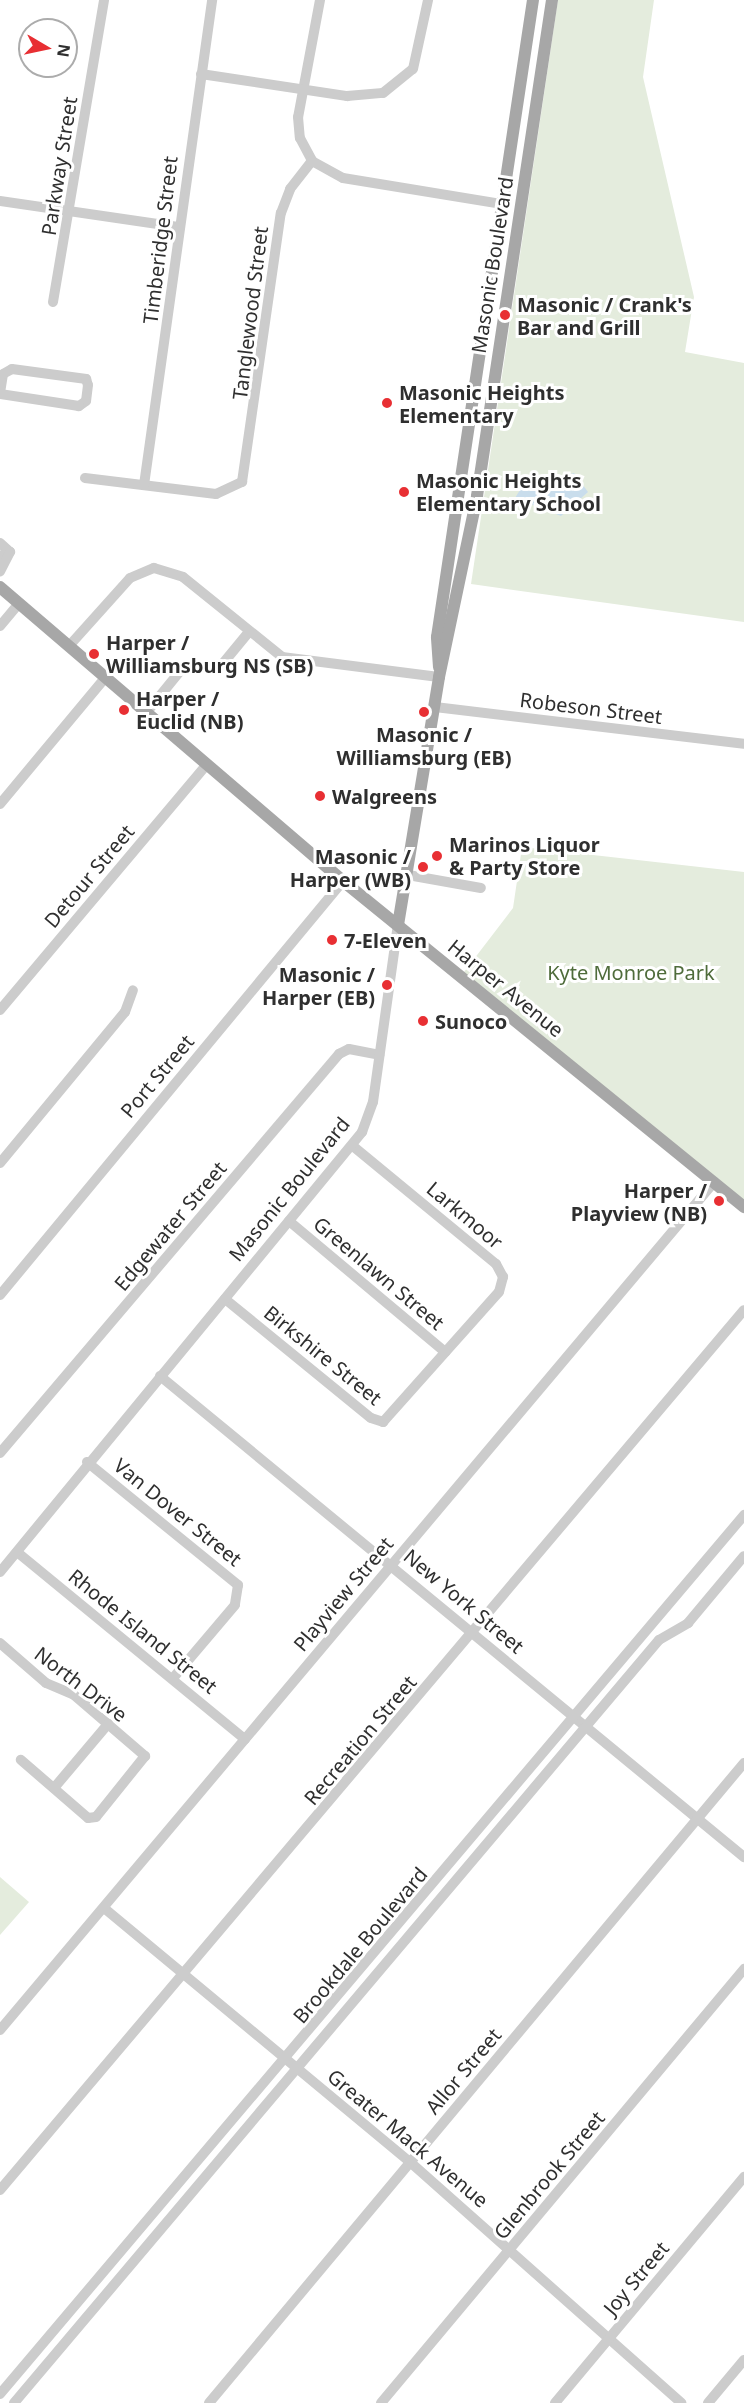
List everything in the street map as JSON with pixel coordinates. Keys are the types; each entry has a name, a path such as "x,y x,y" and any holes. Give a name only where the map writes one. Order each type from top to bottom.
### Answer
{"main road":[{"name":"Masonic Boulevard","path":"439,677 437,637 533,0"},
{"name":"Masonic Boulevard","path":"398,926 439,677 464,576 552,0"},
{"path":"524,64 535,64 535,110"},
{"path":"501,205 508,212 504,244 516,242"},
{"path":"489,282 485,351 497,362"},
{"path":"461,474 474,483 477,496"},
{"path":"452,533 473,520"},
{"path":"446,577 464,576"},
{"name":"Harper Avenue","path":"0,587 343,881 744,1207"}],"street":[{"name":"Parkway Street","path":"53,302 72,212 104,0"},
{"name":"Timberidge Street","path":"144,485 178,228 212,0"},
{"path":"320,0 298,127 312,161 343,178 501,205"},
{"path":"201,74 363,97 399,84 417,58 428,0"},
{"name":"Tanglewood Street","path":"85,478 216,494 243,482 281,213 290,189 312,161"},
{"path":"0,201 178,228"},
{"path":"12,369 86,379 88,385 86,401 79,406 0,394 3,374 12,369"},
{"path":"0,543 5,554 0,572"},
{"path":"69,646 130,578 146,568 183,577 248,633 290,659 439,677"},
{"path":"0,626 19,603"},
{"path":"220,667 248,633"},
{"path":"146,712 182,670"},
{"path":"0,804 105,678"},
{"name":"Robeson Street","path":"435,707 744,744"},
{"name":"Detour Street","path":"0,1010 206,765"},
{"path":"408,875 481,888"},
{"name":"Port Street","path":"0,1295 343,881"},
{"name":"Masonic Boulevard","path":"0,1572 87,1462 353,1146 370,1114 398,926"},
{"path":"0,1164 125,1012 133,990"},
{"name":"Edgewater Street","path":"0,1453 339,1054 349,1049 379,1055"},
{"name":"Larkmoor","path":"353,1146 502,1272 499,1292 445,1352"},
{"name":"Playview Street","path":"0,2030 714,1182"},
{"name":"Greenlawn Street","path":"289,1221 445,1352"},
{"name":"Birkshire Street","path":"225,1299 376,1420 392,1417 445,1352"},
{"name":"Recreation Street","path":"0,2190 186,1975 744,1310"},
{"name":"New York Street","path":"160,1376 474,1632 744,1857"},
{"name":"Van Dover Street","path":"87,1462 238,1585 235,1605 173,1678"},
{"name":"Brookdale Boulevard","path":"0,2394 287,2060 744,1515"},
{"name":"Rhode Island Street","path":"17,1552 245,1739"},
{"name":"Brookdale Boulevard","path":"14,2403 300,2070 664,1635 688,1623 744,1556"},
{"name":"North Drive","path":"0,1644 46,1683 74,1695 145,1756 96,1817 88,1818 21,1760"},
{"path":"54,1788 108,1724"},
{"name":"Allor Street","path":"209,2403 744,1763"},
{"name":"Greater Mack Avenue","path":"104,1908 410,2163 510,2249 681,2403"},
{"name":"Glenbrook Street","path":"381,2403 744,1969"},
{"name":"Joy Street","path":"555,2403 744,2177"},
{"path":"708,2403 744,2360"}],"green space":[{"path":"558,0 654,0 643,77 694,297 685,352 744,363 744,622 471,584"},
{"name":"Kyte Monroe Park","path":"522,847 744,872 744,1209 461,976 513,908"},
{"path":"0,1877 29,1902 0,1935"}],"water":[{"path":"574,473 588,492 561,516 515,498 520,490"}],"place":[{"name":"Masonic / Crank's Bar and Grill","path":"505,315"},
{"name":"Masonic Heights Elementary","path":"387,403"},
{"name":"Masonic Heights Elementary School","path":"404,492"},
{"name":"Harper / Williamsburg NS (SB)","path":"94,654"},
{"name":"Harper / Euclid (NB)","path":"124,710"},
{"name":"Masonic / Williamsburg (EB)","path":"424,712"},
{"name":"Walgreens","path":"320,796"},
{"name":"Marinos Liquor & Party Store","path":"437,856"},
{"name":"Masonic / Harper (WB)","path":"423,867"},
{"name":"7-Eleven","path":"332,940"},
{"name":"Masonic / Harper (EB)","path":"387,985"},
{"name":"Sunoco","path":"423,1021"},
{"name":"Harper / Playview (NB)","path":"719,1201"}]}
